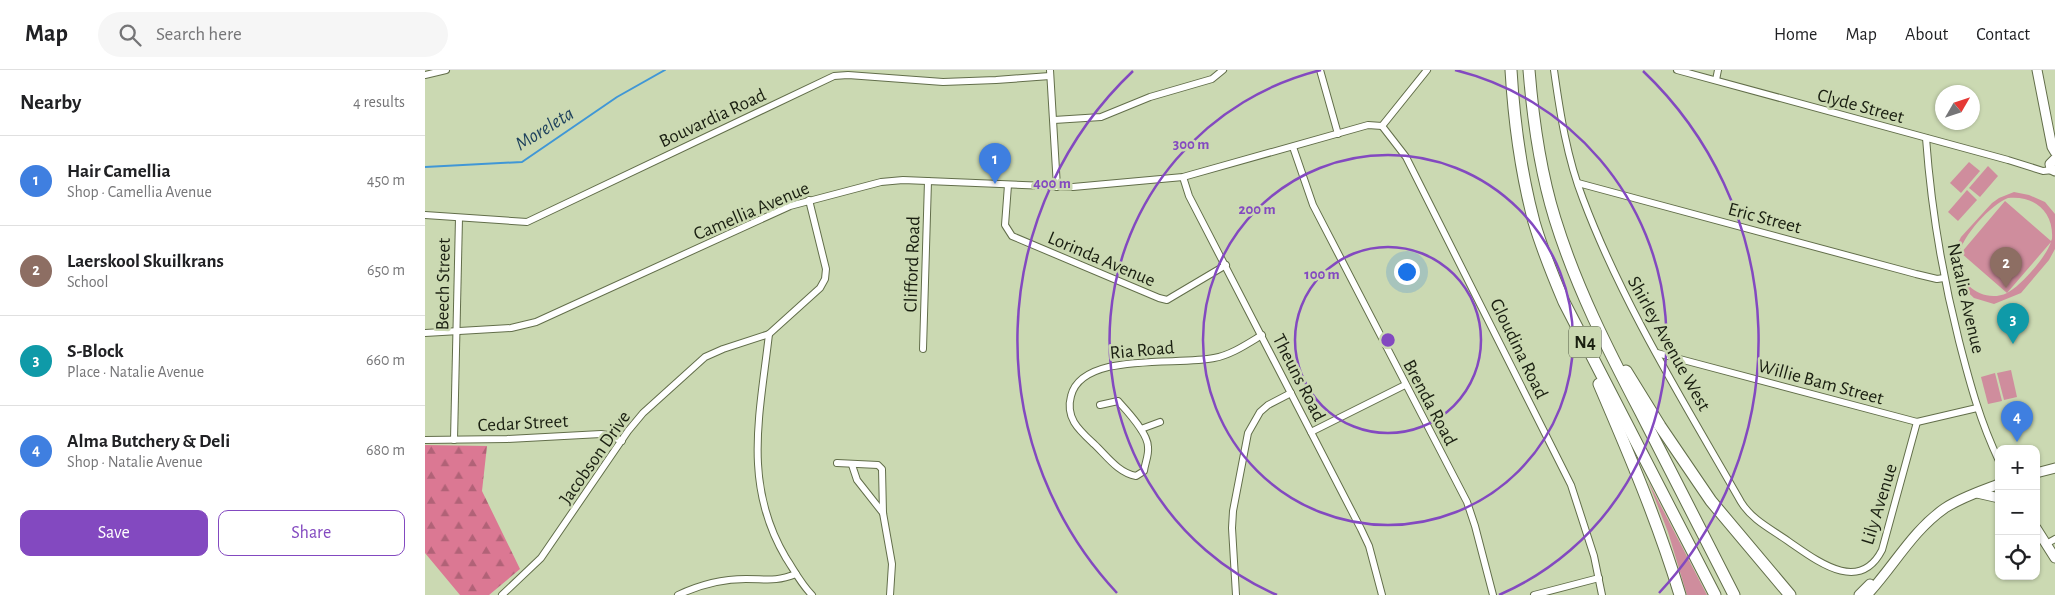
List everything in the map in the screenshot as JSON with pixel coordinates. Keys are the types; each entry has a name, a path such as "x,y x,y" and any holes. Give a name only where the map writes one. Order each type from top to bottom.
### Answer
{"highway":[{"name":"N4","path":"1511,70 1513,100 1526,189 1535,224 1564,302 1715,595"},
{"name":"N4","path":"1529,70 1535,131 1554,217 1567,257 1598,330 1734,595"},
{"path":"1564,302 1641,482 1661,534 1680,595"},
{"path":"1598,330 1711,501 1790,595"}],"main road":[{"path":"2037,70 2053,163"},
{"path":"2040,472 2055,468"},
{"path":"1867,595 1916,534 1933,517 1956,502 1995,486"},
{"path":"1977,493 1995,497"},
{"path":"2040,534 2055,558"},
{"path":"2040,539 2046,544"},
{"path":"1859,595 1885,571"}],"street":[{"path":"425,75 444,70"},
{"path":"1054,120 1101,117 1150,97 1212,79 1223,70"},
{"path":"1320,70 1338,134"},
{"path":"1382,126 1427,70"},
{"name":"Shirley Avenue West","path":"1554,70 1563,126 1577,183 1623,291 1745,509 1762,523 1816,559 1835,570 1845,572"},
{"name":"Clyde Street","path":"1677,70 2037,168 2053,163"},
{"path":"1716,80 1718,70"},
{"path":"1050,73 1057,187"},
{"name":"Bouvardia Road","path":"425,215 520,223 534,220 834,76 848,75 943,82 996,80 1050,73"},
{"name":"Camellia Avenue","path":"425,333 511,328 536,322 791,206 881,182 903,180 1057,187 1183,177 1368,125 1382,126"},
{"name":"Gloudina Road","path":"1382,126 1407,157 1567,478 1579,505 1594,556 1602,595"},
{"name":"Natalie Avenue","path":"1926,138 1938,244 1944,278 1977,408 1995,451"},
{"name":"Brenda Road","path":"1293,147 1313,205 1467,502 1493,595"},
{"name":"Theuns Road","path":"1183,177 1189,196 1361,529 1369,546 1382,595"},
{"name":"Clifford Road","path":"923,349 928,181"},
{"name":"Eric Street","path":"1577,183 1916,274 1937,279 1944,278"},
{"name":"Lorinda Avenue","path":"1008,186 1005,225 1012,236 1159,298 1167,300 1225,265"},
{"name":"Jacobson Drive","path":"502,595 541,558 643,413 705,357 769,334 820,288 825,279 826,269 809,200"},
{"name":"Beech Street","path":"454,440 459,218"},
{"path":"769,334 756,455 760,491 768,522 777,542 795,574 812,595"},
{"name":"Ria Road","path":"1141,429 1149,450 1144,471 1134,476 1122,470 1079,431 1069,412 1069,401 1077,382 1085,374 1099,369 1161,360 1214,358 1227,354 1262,335"},
{"name":"Willie Bam Street","path":"1657,353 1917,422 1977,408"},
{"path":"1311,432 1405,385"},
{"path":"1236,595 1232,528 1233,511 1248,433 1260,412 1268,405 1291,393"},
{"path":"1100,405 1118,401 1141,429 1160,422"},
{"name":"Lily Avenue","path":"1845,572 1854,572 1867,568 1880,554 1917,422"},
{"name":"Cedar Street","path":"425,440 608,434 622,441"},
{"path":"837,463 878,465 881,467 883,513 893,564 890,595"},
{"path":"852,465 857,480 883,513"},
{"path":"2046,544 2055,538"},
{"path":"678,595 720,581 745,579 781,580 795,574"},
{"path":"1534,595 1599,578"}],"shaded area":[{"path":"1969,162 1980,171 1961,193 1950,183"},
{"path":"1988,166 1998,176 1980,197 1969,188"},
{"path":"1967,190 1977,200 1958,221 1948,212"},
{"path":"2014,192 2029,195 2045,202 2055,214 2055,249 2049,260 2021,293 1994,304 1974,298 1960,285 1955,275 1953,253 1961,237 1992,203","holes":["2008,198 2026,199 2041,207 2046,213 2052,229 2051,241 2005,201 1961,253 2007,293 1998,296 1981,294 1967,284 1959,269 1959,252 1969,233 1984,215","2051,242 2032,271 2007,293"]},
{"path":"2011,370 2017,397 2004,400 1997,373"},
{"path":"1995,373 2002,401 1988,404 1981,377"},
{"path":"1648,481 1707,595 1687,595 1668,532"}],"green space":[{"path":"425,445 487,446 482,491 520,569 489,595 460,595 425,553"}],"waterway":[{"name":"Moreleta","path":"425,167 522,162 617,97 665,70"}],"place":[{"name":"Hair Camellia","path":"995,184"},
{"name":"Laerskool Skuilkrans","path":"2006,288"},
{"name":"S-Block","path":"2013,344"},
{"name":"Alma Butchery & Deli","path":"2017,442"}]}
